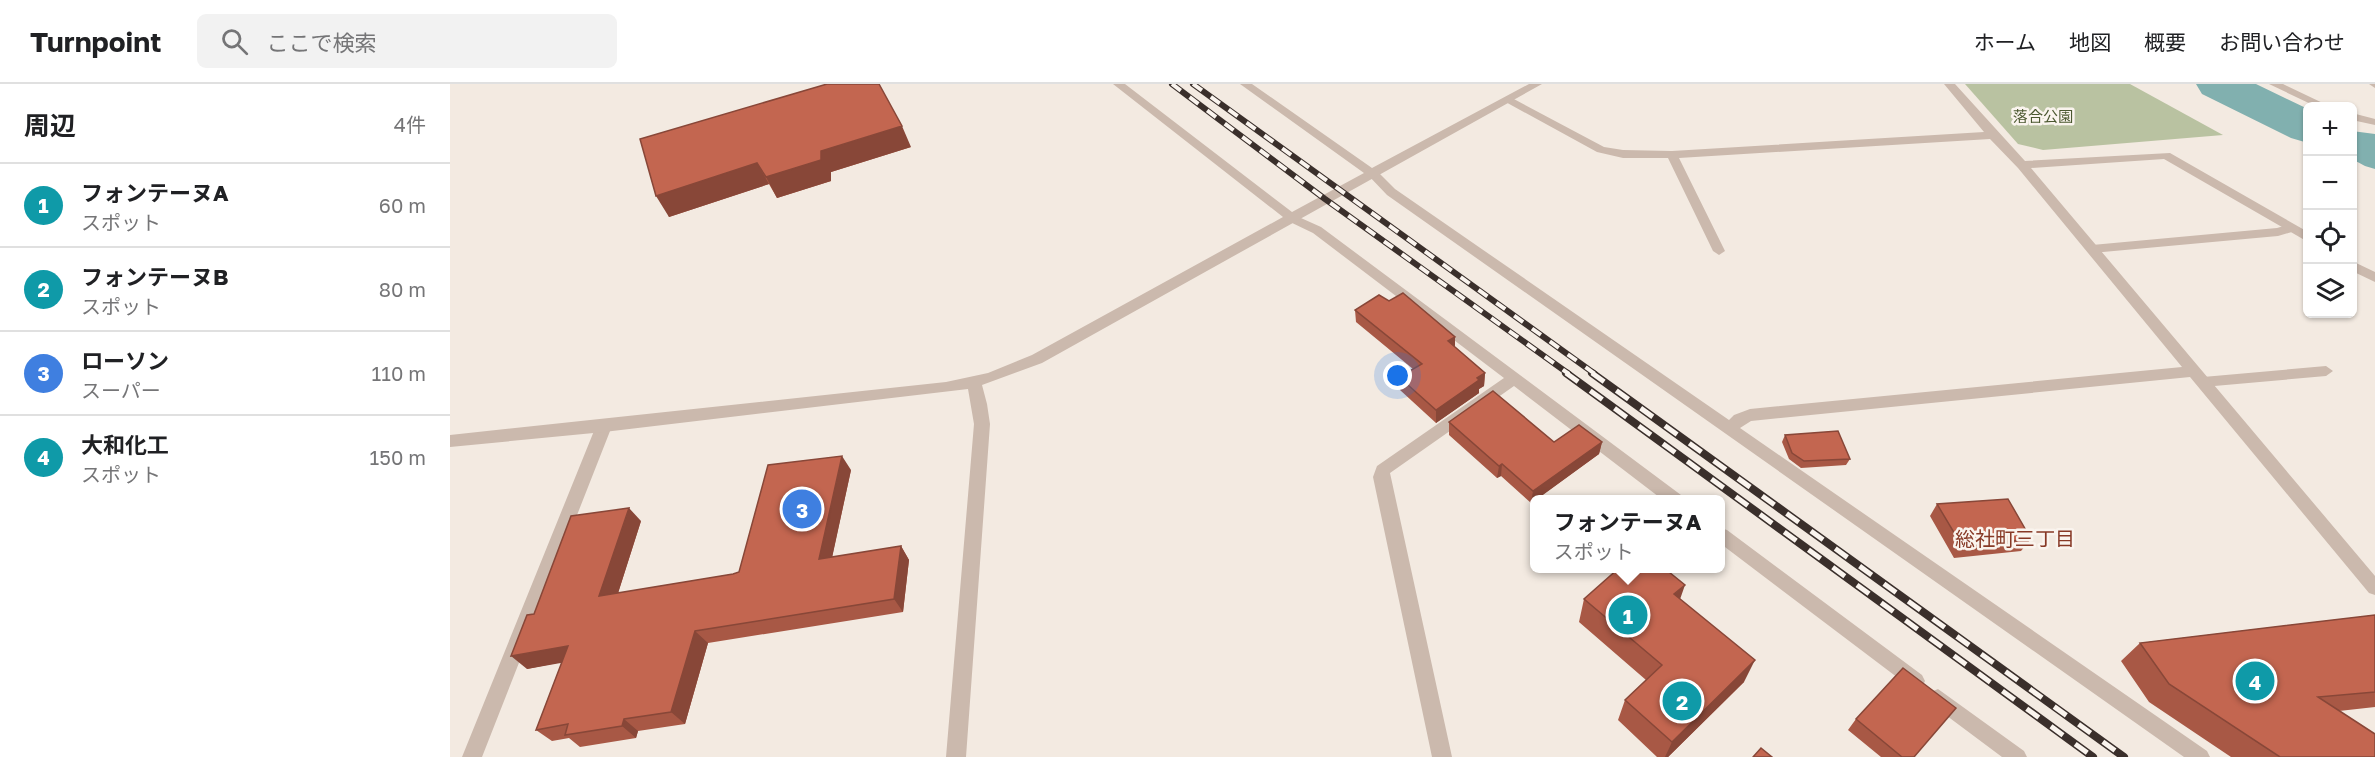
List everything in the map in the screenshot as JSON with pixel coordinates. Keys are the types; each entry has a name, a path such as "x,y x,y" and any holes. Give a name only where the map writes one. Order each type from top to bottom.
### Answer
{"street":[{"path":"1118,84 1292,218 1317,230 1668,495"},
{"path":"1245,84 1373,174 1391,192 2200,757"},
{"path":"450,441 974,384 1001,376 1037,359 1537,84"},
{"path":"1949,84 2022,165 2375,588"},
{"path":"2274,84 2314,102"},
{"path":"1508,100 1601,150 1623,154 1672,155 1993,135"},
{"path":"2357,117 2375,122"},
{"path":"1672,155 1719,251"},
{"path":"2022,165 2166,155 2303,236"},
{"path":"2092,249 2278,232 2291,228"},
{"path":"2357,268 2375,278"},
{"path":"1730,429 1739,419 1750,415 2198,377 2326,371"},
{"path":"1442,757 1380,477 1383,470 1515,378"},
{"path":"956,757 982,424 981,404 974,384"},
{"path":"472,757 604,426"},
{"path":"1725,538 2017,757"}],"green space":[{"name":"落合公園","path":"1965,84 2130,84 2223,135 2043,150 2018,144"}],"building":[{"path":"827,84 879,84 902,126 821,151 821,160 766,177 757,163 656,196 640,139"},
{"path":"1403,293 1455,337 1448,341 1485,373 1477,378 1479,380 1436,410 1399,377 1422,364 1355,310 1379,295 1389,301"},
{"path":"1493,391 1554,442 1579,425 1602,442 1533,491 1502,464 1499,466 1449,422"},
{"path":"1838,431 1850,459 1804,461 1792,453 1785,435"},
{"path":"842,456 819,559 901,546 894,599 695,631 671,712 624,719 622,726 565,735 568,724 536,730 568,646 511,656 527,615 534,614 571,516 629,508 599,596 733,574 739,572 768,465"},
{"path":"2008,499 2031,539 1962,546 1937,504"},
{"path":"1613,573 1670,573 1685,585 1674,594 1755,660 1672,742 1625,700 1662,665 1584,599"},
{"path":"2375,615 2375,692 2318,697 2375,734 2375,757 2280,757 2169,684 2140,643"},
{"path":"1903,668 1956,708 1914,757 1902,757 1856,719"},
{"path":"1761,748 1772,757 1753,757"}],"waterway":[{"path":"2219,84 2303,126"},
{"path":"2357,147 2375,149"},
{"path":"2357,149 2375,160"}],"railway":[{"path":"1172,84 1325,199 1569,374"},
{"path":"1193,84 1595,374"},
{"path":"1566,373 2093,757"},
{"path":"1592,373 2124,757"}],"place":[{"name":"ローソン","path":"802,509"},
{"name":"フォンテーヌA","path":"1628,615"},
{"name":"大和化工","path":"2255,681"},
{"name":"フォンテーヌB","path":"1682,701"}],"district":[{"name":"総社町三丁目","path":"2015,538"}]}
